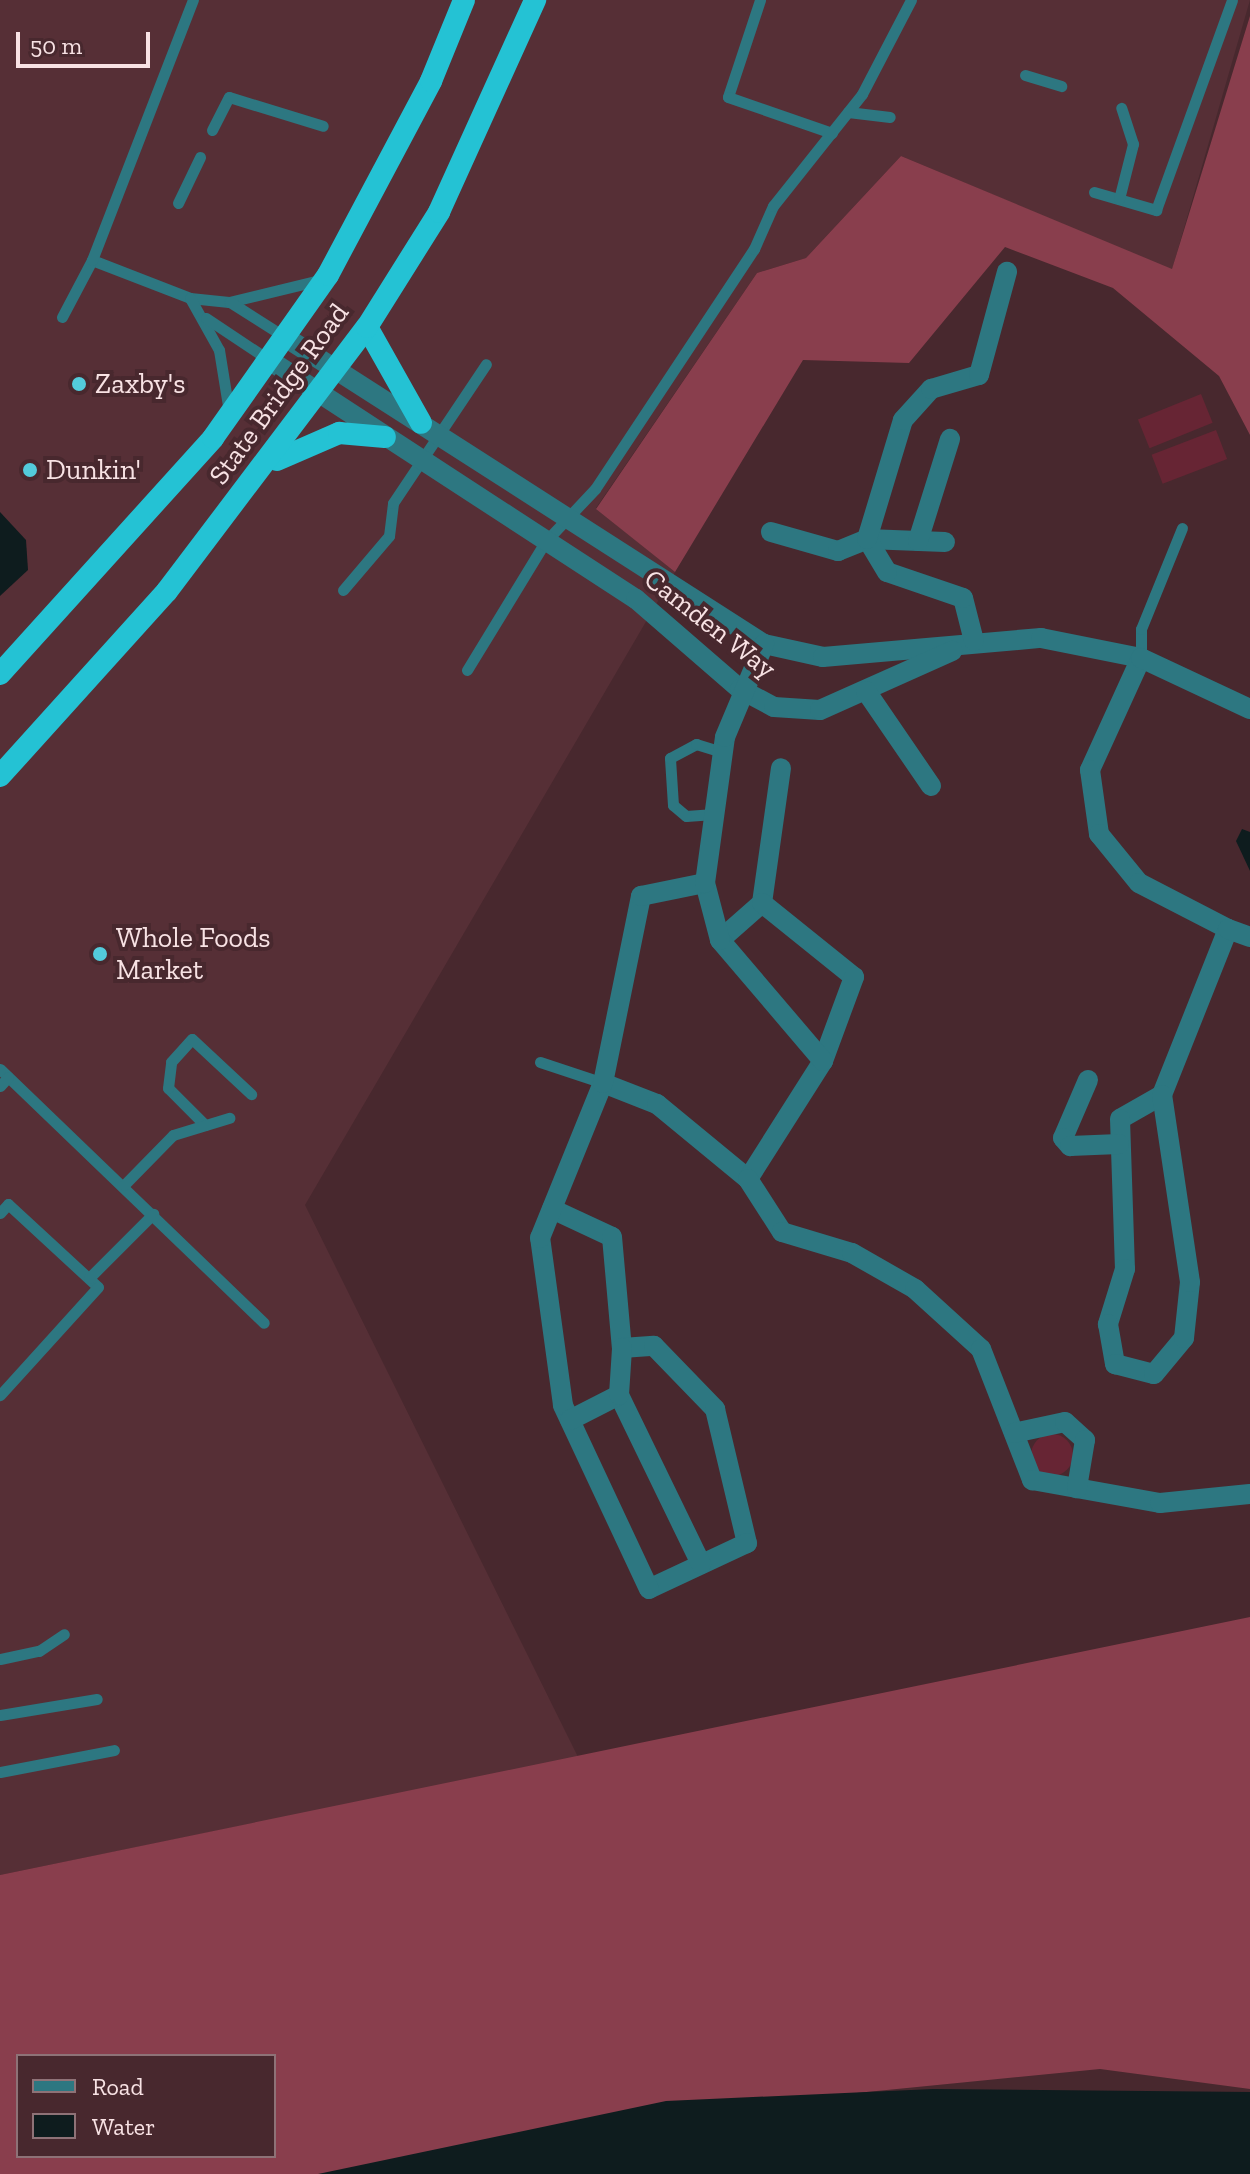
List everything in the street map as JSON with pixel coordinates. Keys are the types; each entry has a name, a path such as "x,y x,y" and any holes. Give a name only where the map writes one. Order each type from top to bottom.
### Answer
{"highway":[{"name":"State Bridge Road","path":"0,674 229,416 328,275 431,81 464,0"},
{"name":"State Bridge Road","path":"0,776 167,591 265,467 367,327 439,212 535,0"},
{"path":"367,327 430,429"},
{"path":"265,467 320,437 385,437"}],"street":[{"path":"1007,272 979,375 931,389 903,420 867,539 887,572 963,598 974,641 1041,638 1141,658 1250,709"},
{"name":"Camden Way","path":"285,337 334,372 566,514 764,644 823,657 974,641"},
{"name":"Camden Way","path":"269,360 636,599 745,692 774,707 820,710 974,641"},
{"path":"918,541 950,439"},
{"path":"771,532 838,551 867,539 945,542"},
{"path":"764,644 723,752 705,883 720,940 823,1061"},
{"path":"1141,658 1090,770 1099,834 1139,883 1228,929 1250,937"},
{"path":"866,691 931,786"},
{"path":"720,940 762,903 781,768"},
{"path":"622,1348 654,1346 715,1409 747,1543 649,1589 570,1420 540,1238 603,1083 641,896 705,883"},
{"path":"748,1179 823,1061 854,977 762,903"},
{"path":"1162,1095 1120,1119 1125,1269 1108,1324 1115,1364 1154,1374 1184,1338 1190,1282 1162,1095 1228,929"},
{"path":"1088,1080 1063,1138 1070,1146 1119,1144"},
{"path":"603,1083 657,1104 748,1179 782,1232 852,1253 915,1289 981,1349 1032,1480 1160,1503 1250,1494"},
{"path":"552,1209 612,1237 622,1348 619,1395 701,1564"},
{"path":"570,1420 619,1395"},
{"path":"1014,1433 1065,1422 1085,1440 1077,1488"}],"lane":[{"path":"62,317 92,260 193,0"},
{"path":"760,0 728,97 832,133"},
{"path":"467,670 545,542 566,514 595,489 754,249 773,206 848,112 911,0"},
{"path":"1094,192 1156,210 1232,0"},
{"path":"1025,75 1061,86"},
{"path":"212,130 229,97 323,126"},
{"path":"1119,199 1133,144 1121,108"},
{"path":"848,112 890,117"},
{"path":"178,203 200,157"},
{"path":"92,260 190,298 229,302 284,294 328,275"},
{"path":"190,298 205,317 269,360"},
{"path":"229,302 285,337"},
{"path":"205,317 226,375 229,416"},
{"path":"343,590 389,536 393,503 421,461 430,429 486,364"},
{"path":"1141,658 1141,629 1182,528"},
{"path":"714,814 686,816 673,805 670,758 696,744 723,752"},
{"path":"205,1125 168,1088 171,1062 192,1039 251,1094"},
{"path":"540,1062 603,1083"},
{"path":"3,1077 124,1185 264,1323"},
{"path":"124,1185 173,1135 229,1118"},
{"path":"0,1213 8,1204 98,1287 0,1395"},
{"path":"89,1278 153,1214"},
{"path":"0,1659 39,1651 64,1634"},
{"path":"0,1715 97,1699"},
{"path":"0,1772 114,1750"}],"shaded area":[{"path":"0,0 1250,0 1172,270 901,156 806,258 757,273 596,508 675,572 305,1205 578,1757 0,1875"},
{"path":"1250,16 1250,435 1219,376 1113,288 1005,247 909,363 803,360 675,572 596,509 757,273 806,258 901,156 1172,269"},
{"path":"1201,394 1213,423 1150,448 1138,419"},
{"path":"1216,430 1227,459 1163,484 1152,455"},
{"path":"1052,1434 1067,1440 1073,1455 1067,1470 1052,1476 1037,1470 1031,1455 1037,1440"},
{"path":"1250,1617 1250,2089 1100,2069 806,2098 423,2174 0,2174 0,1875"}],"water":[{"path":"0,512 26,540 28,570 0,596"},
{"path":"1242,829 1250,832 1250,871 1236,841"},
{"path":"933,2089 1250,2092 1250,2174 318,2174 666,2101"}],"place":[{"name":"Zaxby's","path":"79,384"},
{"name":"Dunkin'","path":"30,470"},
{"name":"Whole Foods Market","path":"100,954"}]}
